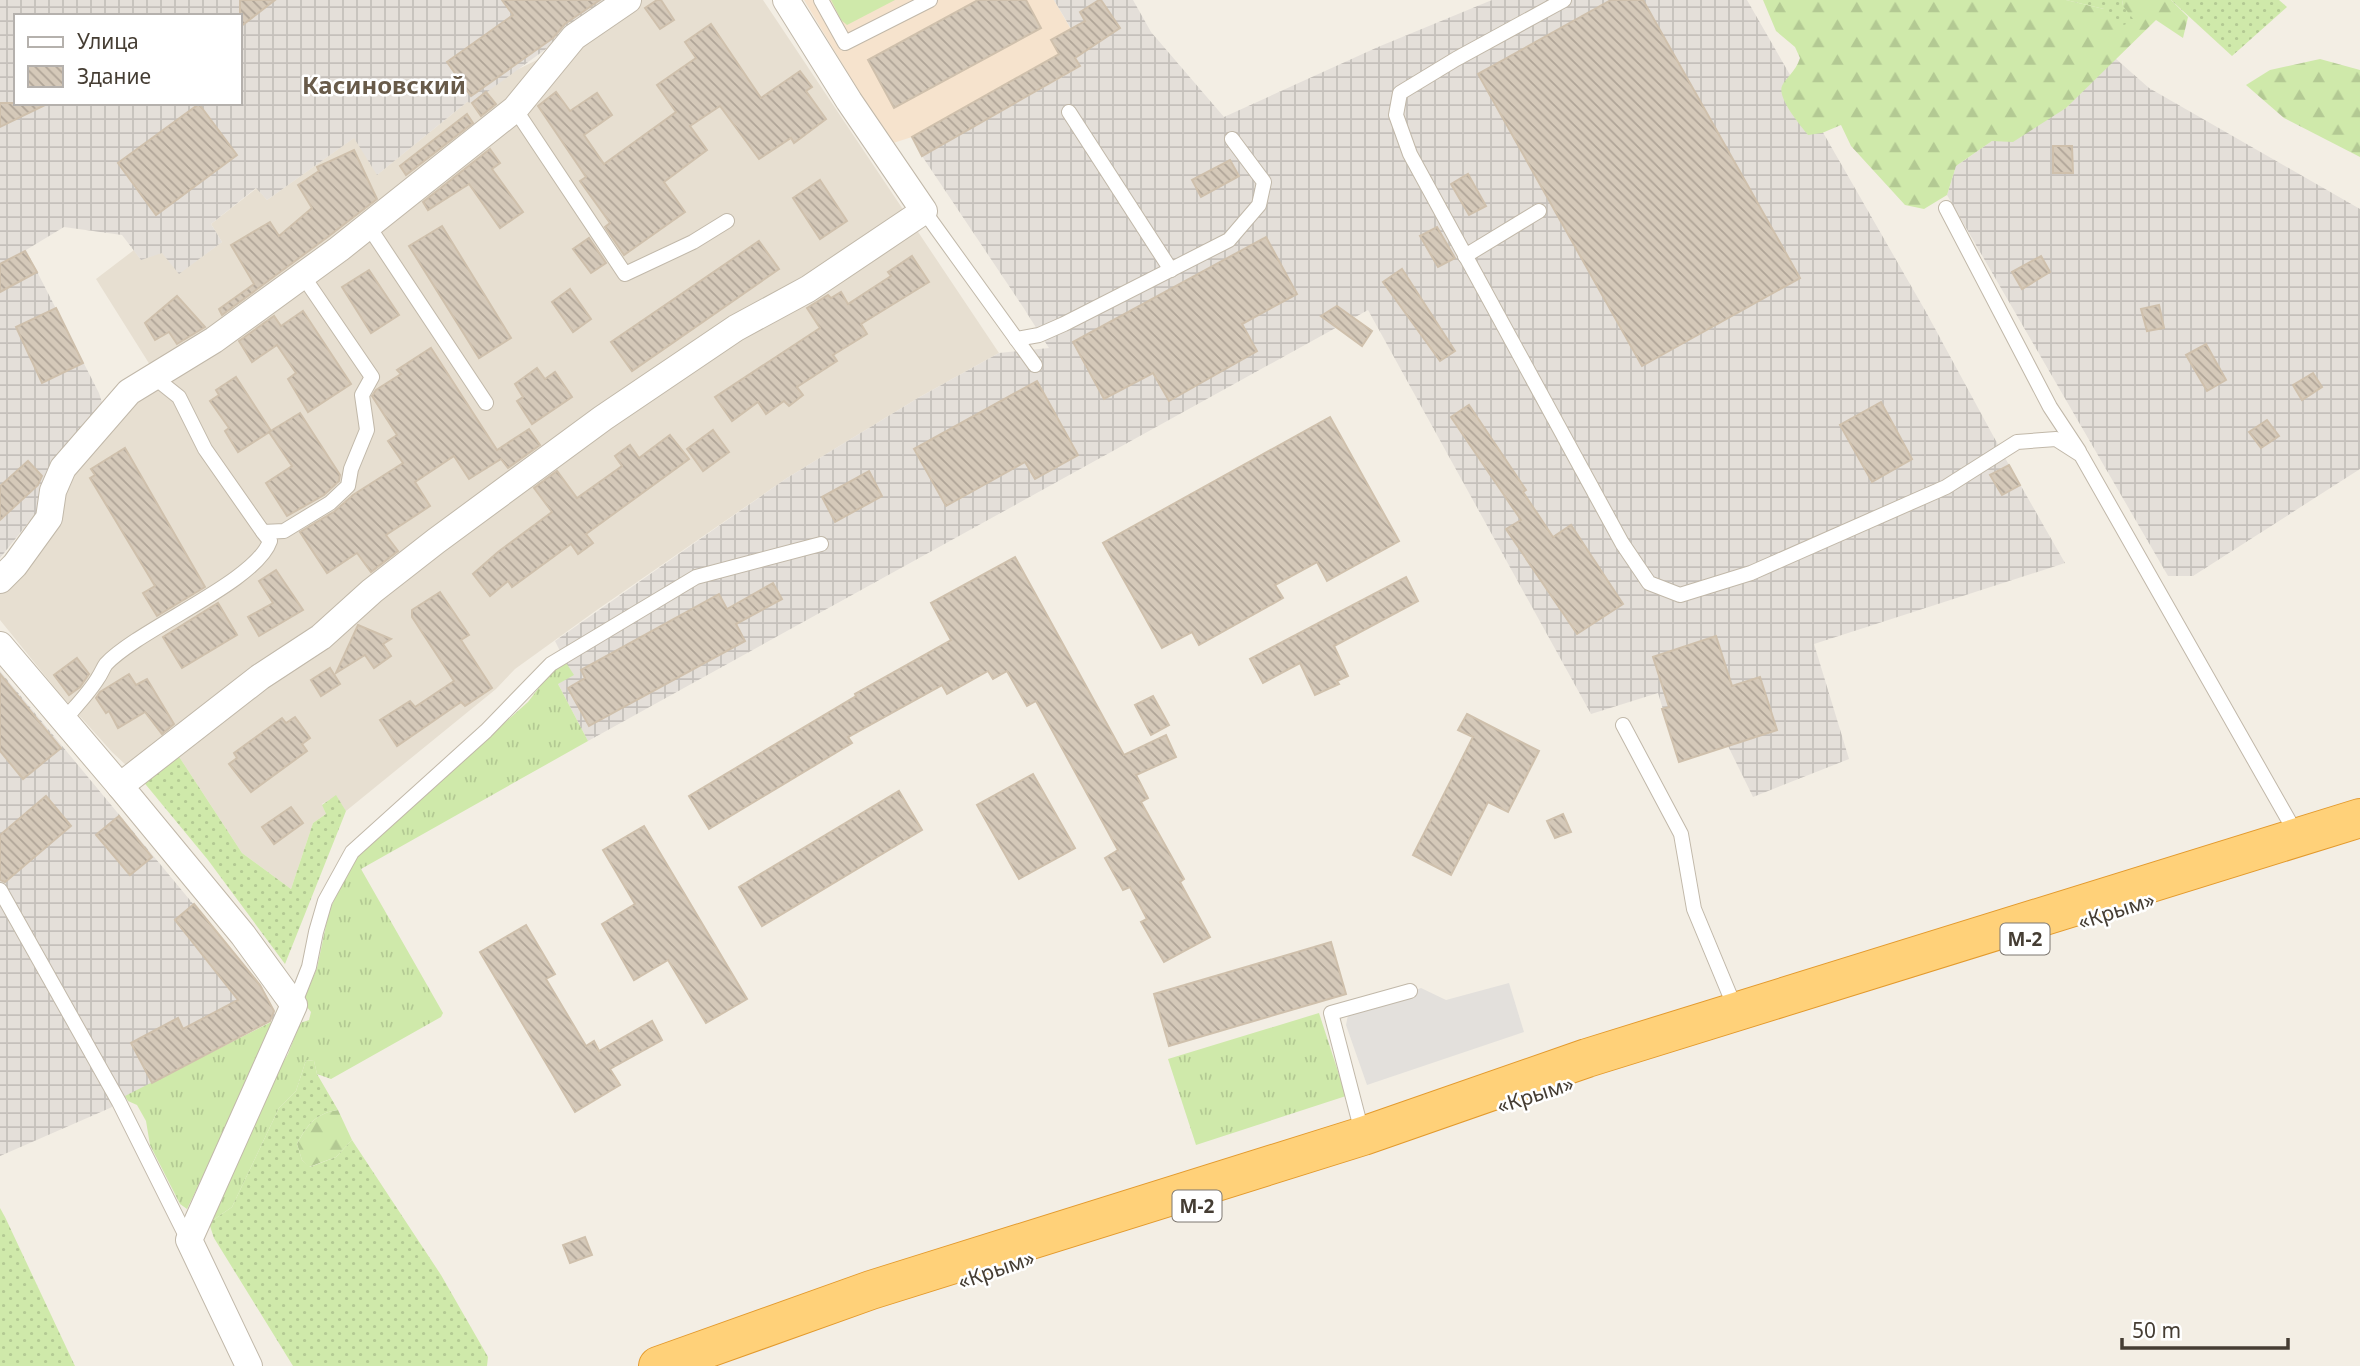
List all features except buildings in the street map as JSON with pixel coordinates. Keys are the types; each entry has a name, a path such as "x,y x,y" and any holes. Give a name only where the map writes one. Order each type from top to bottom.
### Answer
{"highway":[{"path":"658,1366 871,1290 1363,1136 1587,1058 2360,818"},
{"name":"«Крым»","path":"714,1366 1027,1258 1368,1154 1583,1078 2360,833"}],"street":[{"path":"0,580 15,565 49,519 53,491 63,468 129,393 214,340 339,249 367,224 515,109 574,37 628,0"},
{"path":"120,786 261,677 321,637 372,591 436,541 603,418 736,328 808,289 924,211 849,101 786,0"},
{"path":"0,645 243,935 294,1005 189,1240 249,1366"}],"lane":[{"path":"821,0 845,43 930,0"},
{"path":"1564,0 1400,93 1395,115 1410,154 1465,256 1622,543 1649,583 1680,595 1751,573 1946,487 2017,442 2056,439 2081,455"},
{"path":"515,109 625,274 693,242 727,221"},
{"path":"1069,112 1171,270"},
{"path":"1016,339 1039,335 1229,240 1259,205 1264,182 1232,139"},
{"path":"1946,208 2050,407 2081,455 2299,837"},
{"path":"924,211 1035,365"},
{"path":"1465,256 1539,211"},
{"path":"367,224 486,403"},
{"path":"263,533 284,531 330,503 348,486 351,469 367,430 362,395 372,377 303,276"},
{"path":"64,720 98,679 105,665 132,643 243,572 265,553 270,541 205,449 178,397 154,377"},
{"path":"294,1005 309,967 325,901 352,852 486,731 551,664 696,577 821,544"},
{"path":"1623,725 1681,834 1694,909 1737,1012"},
{"path":"0,890 119,1102 189,1240"},
{"path":"1363,1136 1331,1013 1410,991"}],"shaded area":[{"path":"0,0 613,0 472,103 467,102 377,175 354,138 267,200 256,188 211,224 222,242 179,274 162,253 141,260 122,235 64,227 26,250 99,393 104,409 45,479 36,513 0,558"},
{"path":"620,0 763,0 999,353 918,398 787,478 594,612 515,669 496,689 346,811 336,796 322,804 326,814 313,823 291,889 242,853 176,752 142,780 112,752 59,693 0,620 0,564 150,365 96,279 134,250 141,260 162,252 179,273 222,242 211,224 257,188 267,200 355,137 378,174 467,102 504,76 537,60"},
{"path":"804,0 1054,0 1079,43 912,137 890,144"},
{"path":"1054,0 1133,0 1151,32 1224,117 1378,47 1492,0 1747,0 1926,312 2065,563 1814,644 1849,759 1753,797 1728,746 1679,762 1658,693 1591,714 1368,310 588,741 558,684 565,661 555,641 787,478 918,398 999,353 1049,348 922,156 1080,67 1070,48 1079,42"},
{"path":"2115,58 2149,88 2360,209 2360,469 2193,576 2168,576 1947,195 1956,166 1992,141 2066,108"},
{"path":"0,671 262,987 277,1017 110,1108 0,1156"},
{"path":"1509,983 1524,1032 1367,1085 1346,1025 1348,1015 1421,988 1446,1000"}],"green space":[{"path":"831,0 895,0 847,25 841,20"},
{"path":"1763,0 2066,0 2104,9 2123,6 2122,0 2171,0 2188,17 2183,38 2156,20 2066,108 2013,142 1992,141 1956,166 1947,195 1924,209 1905,205 1851,146 1841,125 1822,133 1808,135 1800,125 1781,91 1800,58 1795,47 1776,31"},
{"path":"2066,0 2122,0 2123,6 2134,20 2124,25 2104,9"},
{"path":"2171,0 2279,0 2287,7 2232,56"},
{"path":"2320,59 2360,70 2360,157 2284,118 2246,85 2270,70"},
{"path":"565,661 574,675 558,684 588,741 361,869 443,1013 441,1017 331,1079 317,1074 314,1061 306,1060 296,1091 279,1108 232,1207 209,1223 260,1101 288,1054 300,1023 309,1020 311,1012 303,1002 317,968 329,911 357,853 528,702 553,669"},
{"path":"176,752 242,853 291,889 313,823 326,814 322,805 336,795 346,811 285,964 208,860 142,780"},
{"path":"1319,1013 1346,1096 1196,1145 1168,1059"},
{"path":"277,1019 278,1022 187,1209 180,1204 150,1145 146,1121 137,1105 128,1101 125,1096"},
{"path":"306,1060 314,1061 317,1074 338,1110 318,1117 305,1131 297,1144 302,1160 310,1167 336,1157 352,1140 441,1275 488,1357 487,1366 293,1366 214,1238 209,1223 232,1207 279,1108 296,1091"},
{"path":"338,1110 352,1140 336,1157 309,1167 302,1160 297,1144 313,1121"},
{"path":"0,1208 5,1217 75,1366 0,1366"}],"district":[{"name":"Касиновский","path":"384,84"}]}
